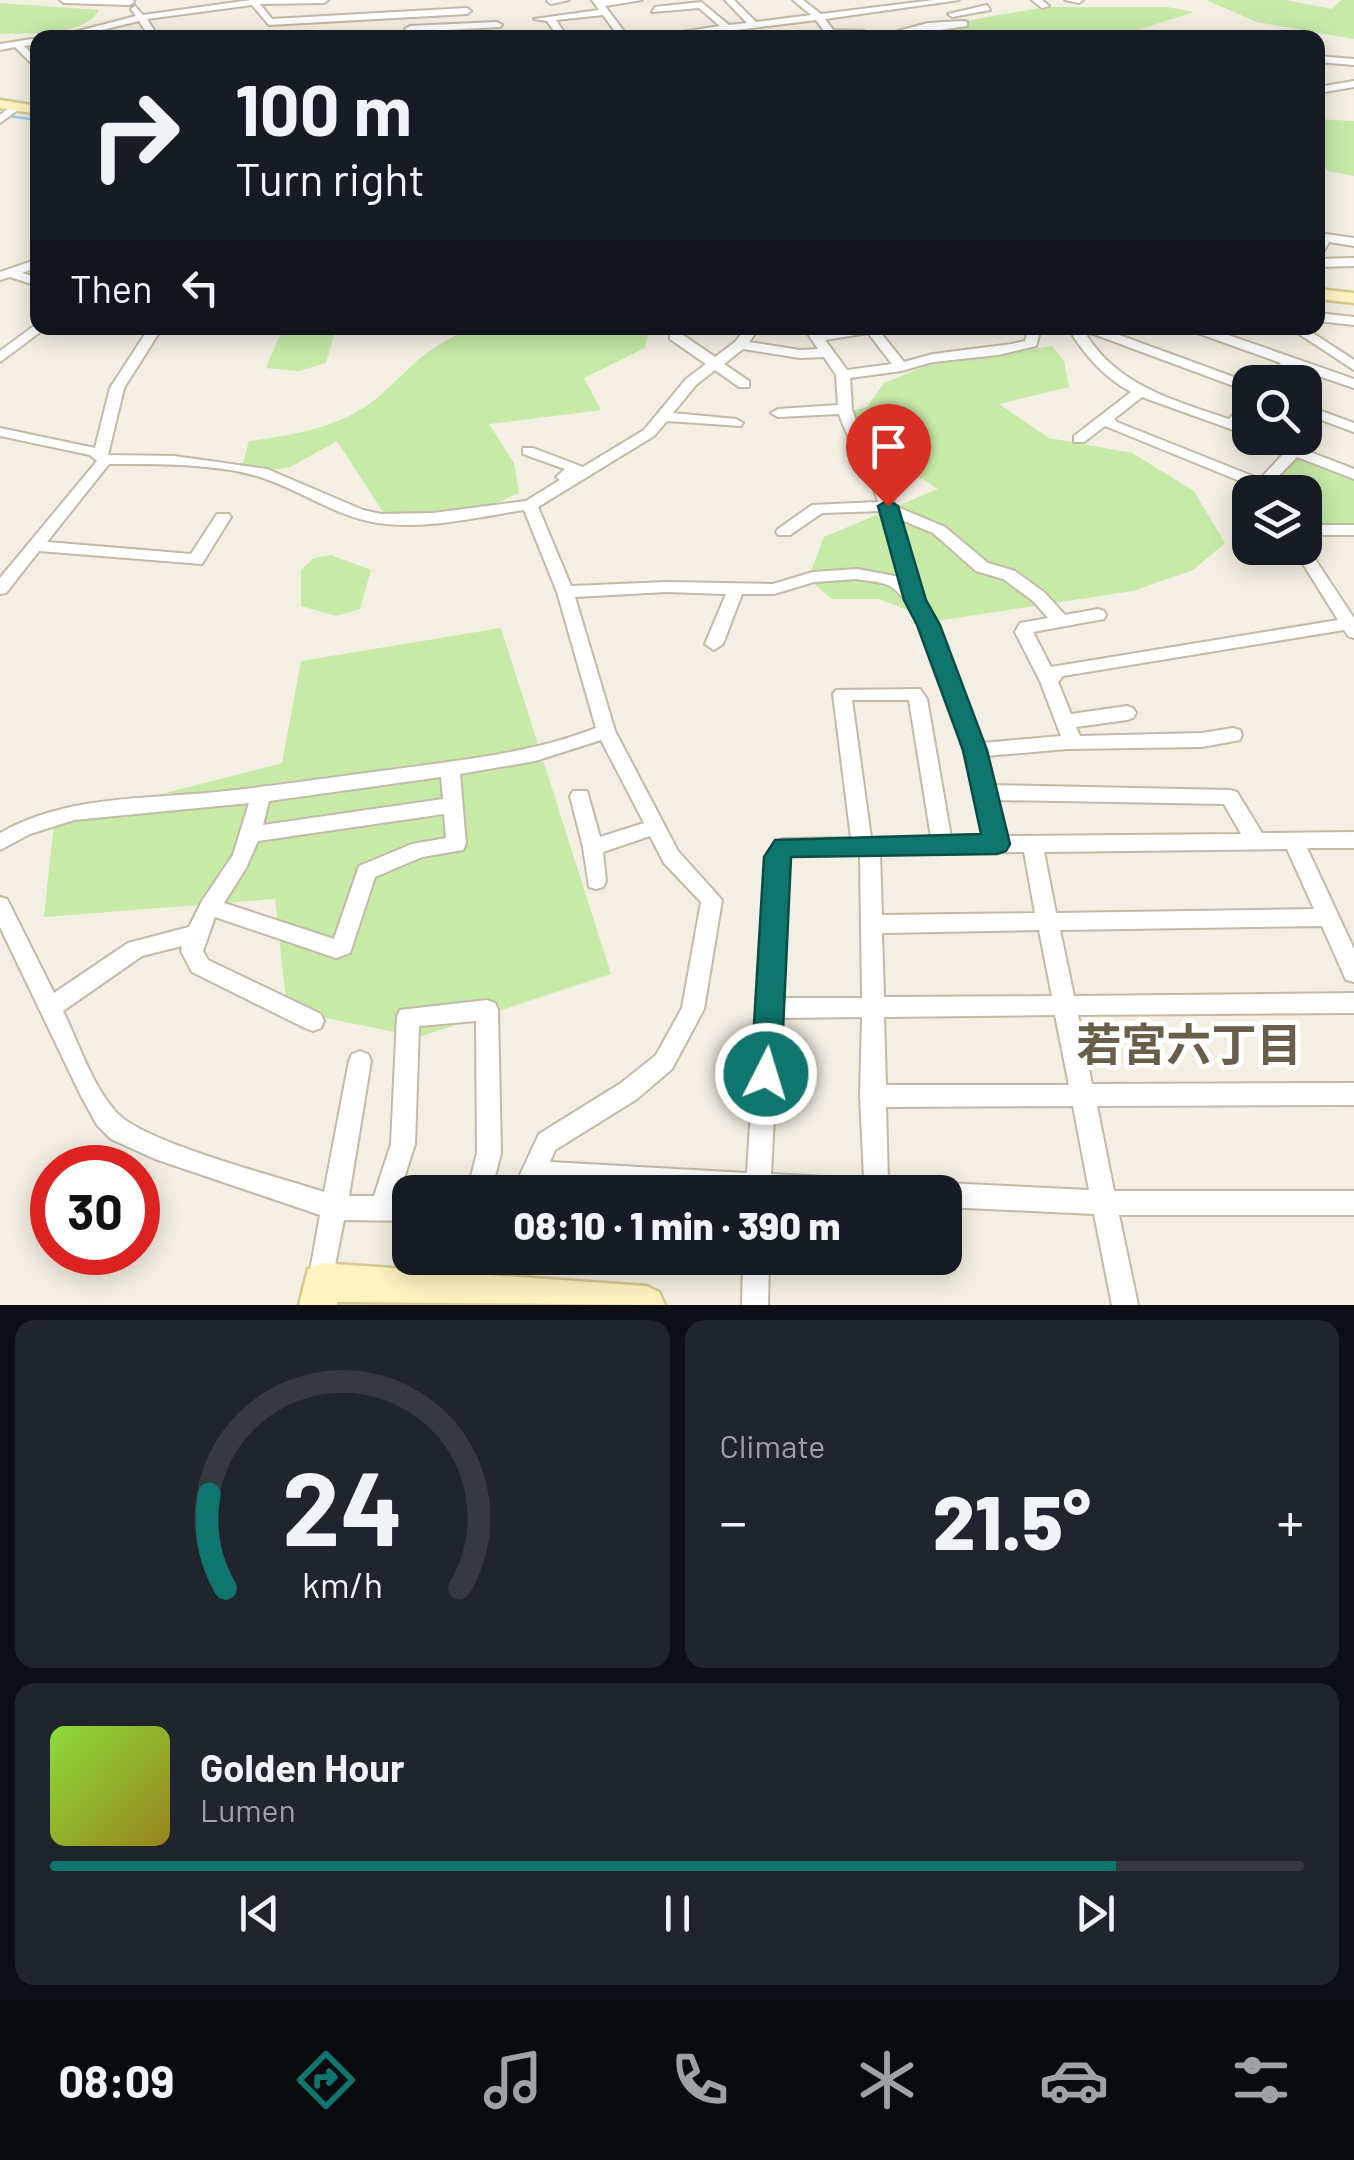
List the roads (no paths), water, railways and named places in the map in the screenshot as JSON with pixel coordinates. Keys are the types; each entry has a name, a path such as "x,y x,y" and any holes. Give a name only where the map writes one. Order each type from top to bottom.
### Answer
{"street":[{"path":"64,0 130,1 149,30"},
{"path":"210,0 234,4"},
{"path":"90,30 141,18 272,0 328,0 329,19"},
{"path":"551,1 565,0"},
{"path":"556,30 544,18 638,0"},
{"path":"646,0 672,30"},
{"path":"729,0 754,24"},
{"path":"798,0 827,28"},
{"path":"827,28 920,2 955,0 968,11"},
{"path":"1068,0 1079,0"},
{"path":"254,2 269,22 467,6 466,30"},
{"path":"655,10 701,4 726,27"},
{"path":"600,5 618,30"},
{"path":"902,6 931,28"},
{"path":"952,14 987,8"},
{"path":"410,30 466,30 497,24"},
{"path":"710,30 754,24 865,28"},
{"path":"920,30 964,24"},
{"path":"0,48 30,42"},
{"path":"18,44 30,57"},
{"path":"1325,60 1354,62"},
{"path":"1325,89 1354,84"},
{"path":"0,104 30,109"},
{"path":"0,120 18,107"},
{"path":"1325,240 1354,242"},
{"path":"1325,262 1354,262"},
{"path":"6,275 30,267"},
{"path":"1325,295 1354,298"},
{"path":"1325,318 1354,321"},
{"path":"0,358 30,334"},
{"path":"0,588 103,457 117,388 150,335"},
{"path":"0,432 103,457 174,460 267,474 358,514 381,519 433,518 530,506 648,433 692,382 747,335"},
{"path":"815,335 843,375 845,409 855,440 878,476 915,600 975,750 997,844"},
{"path":"875,335 901,367"},
{"path":"843,375 901,367 926,356 1012,350 1031,342 1033,335"},
{"path":"1081,335 1094,363 1142,390 1232,425"},
{"path":"1106,335 1232,381"},
{"path":"1223,335 1354,384"},
{"path":"1308,335 1354,366"},
{"path":"675,336 744,384"},
{"path":"740,344 779,352 826,353"},
{"path":"1286,365 1290,361"},
{"path":"1079,439 1142,390"},
{"path":"778,413 845,409"},
{"path":"664,416 736,423"},
{"path":"1322,416 1354,428"},
{"path":"1106,419 1112,425 1232,476"},
{"path":"528,451 576,468 534,497 530,506 565,592 606,731 670,857 712,900 693,1009 664,1062 629,1091 547,1142 532,1175"},
{"path":"1275,475 1292,455"},
{"path":"1305,455 1354,474"},
{"path":"784,532 818,508 888,507 939,530 982,567 1009,575 1026,586 1060,620"},
{"path":"36,546 196,560 223,517"},
{"path":"1322,530 1354,530"},
{"path":"1049,681 1057,672 1351,628 1312,565"},
{"path":"565,592 666,587 774,588 813,578 857,574 895,582 915,600"},
{"path":"714,644 736,589"},
{"path":"1069,743 1073,742 1049,681 1024,632 1032,624 1098,615"},
{"path":"875,1175 870,1007 872,924 866,846 842,694 914,693 918,699 942,845"},
{"path":"1065,722 1127,714"},
{"path":"0,842 28,823 62,814 261,796 550,753 606,731"},
{"path":"975,750 1202,740 1233,735"},
{"path":"209,907 342,948 366,872 420,850 456,844 450,768"},
{"path":"986,792 1230,797 1256,841"},
{"path":"261,796 241,860 209,907 195,934 192,951 200,966 313,1021"},
{"path":"580,796 594,847 596,881"},
{"path":"248,835 453,806"},
{"path":"594,847 653,828"},
{"path":"759,1175 772,1008 777,857 784,847 1354,840"},
{"path":"1294,841 1354,973"},
{"path":"1032,844 1125,1305"},
{"path":"0,904 90,1089 105,1117 119,1131 155,1148 335,1208 392,1207"},
{"path":"872,924 1328,917"},
{"path":"52,1006 126,955 195,934"},
{"path":"772,1008 1354,1003"},
{"path":"393,1175 403,1144 408,1016 487,1010 489,1152 484,1175"},
{"path":"360,1061 319,1293 646,1305"},
{"path":"872,1096 1354,1094"},
{"path":"383,1206 392,1178"},
{"path":"962,1196 1105,1204 1354,1203"},
{"path":"755,1305 756,1275"}],"waterway":[{"path":"0,115 30,119"}],"district":[{"name":"若宮六丁目","path":"1189,1045"}]}
